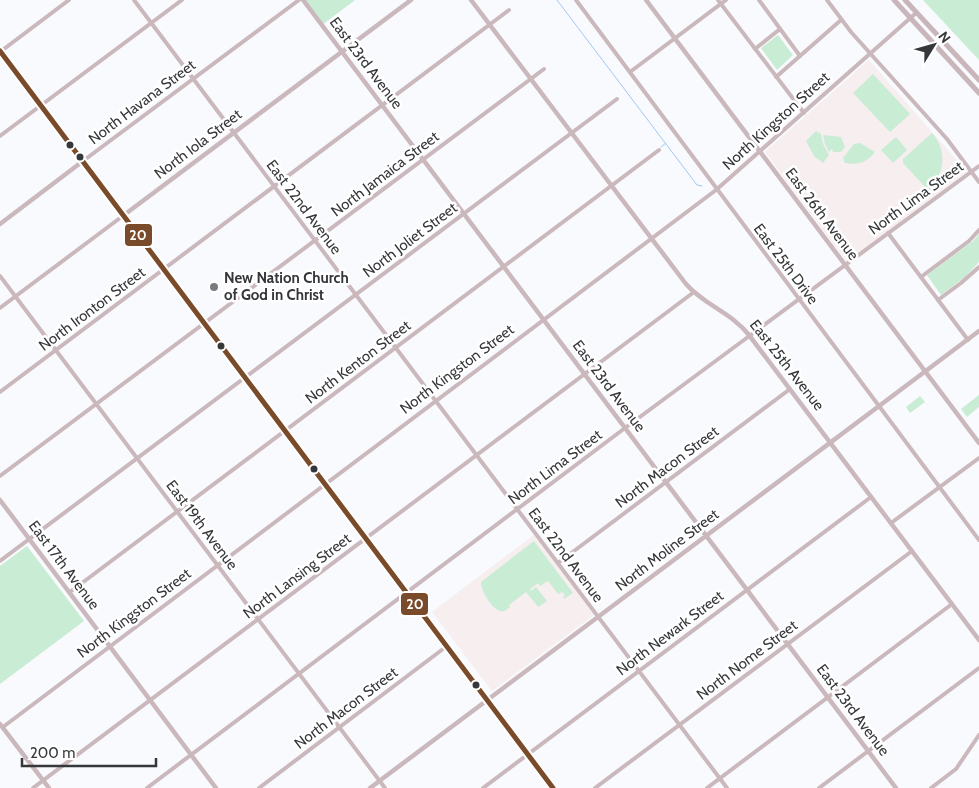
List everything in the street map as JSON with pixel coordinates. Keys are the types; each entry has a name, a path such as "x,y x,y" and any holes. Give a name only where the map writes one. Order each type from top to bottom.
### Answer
{"main road":[{"path":"894,0 979,93"},
{"path":"905,0 979,80"},
{"path":"0,52 553,788"}],"street":[{"path":"0,52 69,0"},
{"name":"East 22nd Avenue","path":"134,0 727,788"},
{"path":"0,136 182,0"},
{"name":"North Havana Street","path":"0,224 299,0"},
{"name":"East 23rd Avenue","path":"302,0 896,788"},
{"name":"North Iola Street","path":"0,308 410,0"},
{"name":"East 25th Avenue","path":"471,0 694,292 730,317 749,335 979,640"},
{"name":"East 25th Drive","path":"576,0 979,540"},
{"name":"East 26th Avenue","path":"646,0 979,443"},
{"path":"630,72 719,2 726,0"},
{"path":"758,0 800,56"},
{"path":"827,0 841,20 870,54 947,138 979,182"},
{"path":"719,2 804,113"},
{"name":"North Ironton Street","path":"0,392 509,10"},
{"name":"North Kingston Street","path":"1,726 716,190 916,13"},
{"path":"776,77 841,20"},
{"path":"755,49 780,29"},
{"name":"North Jamaica Street","path":"0,476 544,69"},
{"name":"North Joliet Street","path":"0,561 617,99"},
{"name":"North Kenton Street","path":"70,592 660,150"},
{"name":"North Lima Street","path":"146,788 749,335 979,166"},
{"path":"921,277 969,241 979,230"},
{"path":"888,233 968,340"},
{"path":"938,300 979,267"},
{"name":"East 19th Avenue","path":"0,276 385,788"},
{"name":"North Lansing Street","path":"33,788 694,292"},
{"name":"North Moline Street","path":"370,788 979,331"},
{"name":"North Macon Street","path":"558,563 790,389"},
{"path":"891,523 979,458"},
{"name":"North Newark Street","path":"483,788 871,497"},
{"name":"East 17th Avenue","path":"0,500 216,788"},
{"name":"North Nome Street","path":"595,788 912,551"},
{"path":"707,788 952,604"},
{"name":"North Macon Street","path":"259,788 447,646"},
{"path":"819,788 979,668"},
{"path":"1,726 48,788"},
{"path":"931,788 956,769 979,735"}],"shaded area":[{"path":"869,60 967,172 847,262 765,152"},
{"path":"534,535 594,615 492,691 432,612"}],"green space":[{"path":"303,0 355,0 322,25"},
{"path":"923,0 979,0 979,60"},
{"path":"778,35 793,55 777,70 761,48"},
{"path":"873,74 910,114 890,132 853,93"},
{"path":"816,131 821,134 823,144 829,155 823,163 814,156 806,141"},
{"path":"932,133 940,147 942,162 938,177 929,191 903,163 903,159"},
{"path":"823,135 841,137 845,147 841,152 833,152 832,149 829,152"},
{"path":"896,137 907,150 893,163 881,150"},
{"path":"860,143 875,152 862,162 854,164 845,163 843,158 854,144"},
{"path":"979,234 979,262 965,277 941,295 927,275 973,241"},
{"path":"979,395 979,407 967,417 961,409"},
{"path":"920,396 925,402 910,413 906,407"},
{"path":"534,541 573,593 564,599 565,595 562,592 558,594 548,581 540,586 538,583 530,589 531,591 536,587 547,601 538,607 526,592 509,605 510,607 506,610 498,610 487,598 482,589 481,582"},
{"path":"27,546 84,621 0,684 0,566"}],"waterway":[{"path":"557,0 697,185 702,186"},
{"path":"661,147 666,143"}],"transit line":[{"name":"20","path":"0,51 553,788"}],"place":[{"name":"New Nation Church of God in Christ","path":"214,287"}]}
